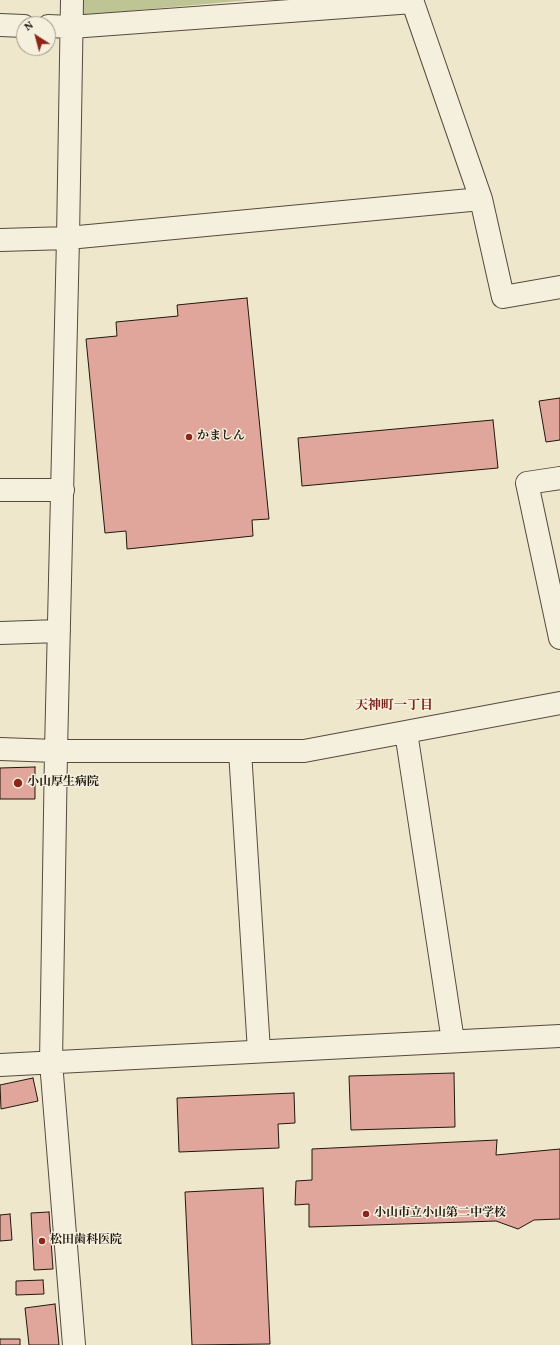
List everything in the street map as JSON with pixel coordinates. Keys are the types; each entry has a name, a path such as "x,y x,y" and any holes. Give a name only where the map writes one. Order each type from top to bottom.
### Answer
{"street":[{"path":"72,0 51,1062 74,1345"},
{"path":"56,26 72,27 413,1 482,199 503,297 560,287"},
{"path":"0,25 16,26"},
{"path":"0,240 68,238 482,199"},
{"path":"560,478 527,483 560,638"},
{"path":"0,490 63,490"},
{"path":"0,633 59,631"},
{"path":"0,749 56,751 304,751 560,703"},
{"path":"406,732 452,1041"},
{"path":"240,751 259,1051"},
{"path":"0,1065 560,1036"}],"green space":[{"path":"83,0 251,0 83,15"}],"building":[{"path":"247,298 269,519 252,520 253,536 127,549 126,531 105,533 86,339 117,336 116,322 178,316 177,305"},
{"path":"560,398 560,440 546,442 539,401"},
{"path":"493,420 498,468 302,486 298,438"},
{"name":"小山厚生病院","path":"35,767 35,799 0,799 0,768"},
{"path":"454,1073 455,1127 351,1130 349,1076"},
{"path":"33,1078 38,1101 1,1109 0,1085"},
{"path":"294,1093 295,1123 278,1124 279,1148 179,1152 177,1098"},
{"name":"小山市立小山第二中学校","path":"497,1140 496,1155 560,1149 560,1219 534,1220 518,1229 496,1221 309,1227 309,1204 295,1205 296,1181 312,1180 312,1149"},
{"path":"263,1188 270,1344 192,1345 185,1192"},
{"name":"松田歯科医院","path":"49,1212 53,1269 34,1270 31,1213"},
{"path":"10,1214 12,1240 0,1241 0,1215"},
{"path":"43,1280 44,1294 16,1295 16,1281"},
{"path":"55,1304 59,1345 29,1345 25,1308"},
{"path":"0,1339 20,1339 20,1345 0,1345"}],"place":[{"name":"かましん","path":"189,437"},
{"name":"小山厚生病院","path":"18,783"},
{"name":"小山市立小山第二中学校","path":"366,1214"},
{"name":"松田歯科医院","path":"42,1241"}],"district":[{"name":"天神町一丁目","path":"394,707"}]}
